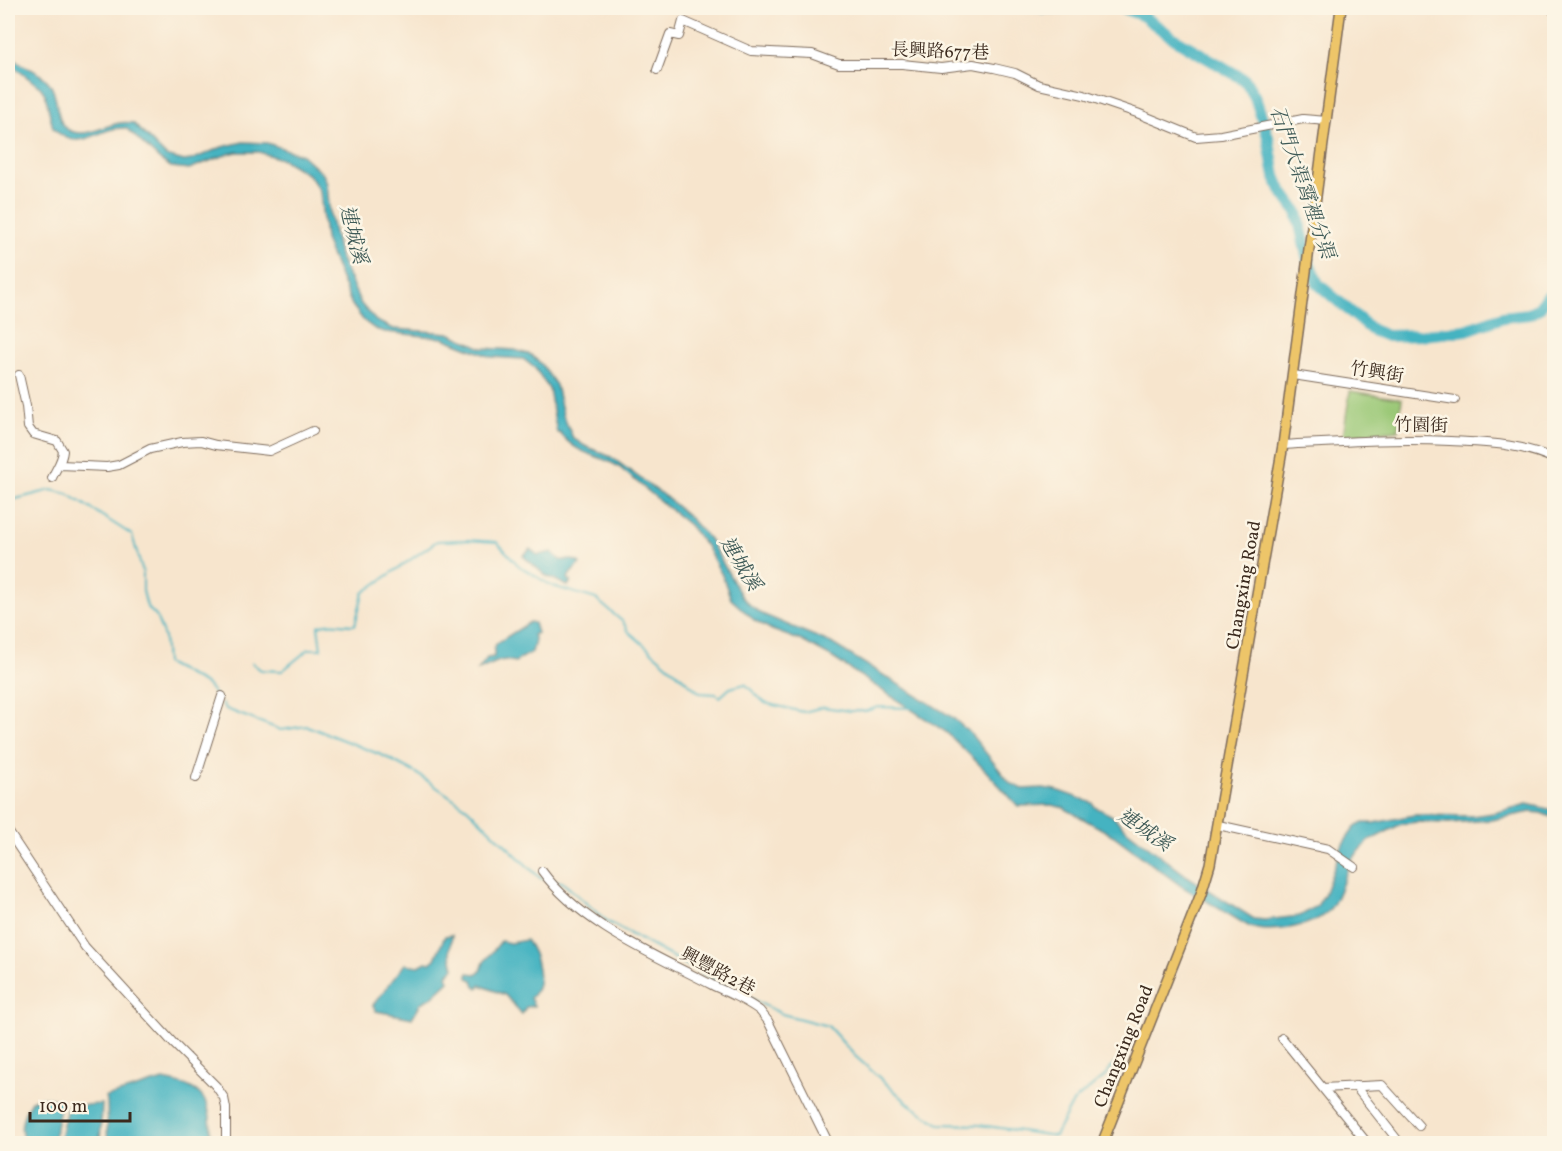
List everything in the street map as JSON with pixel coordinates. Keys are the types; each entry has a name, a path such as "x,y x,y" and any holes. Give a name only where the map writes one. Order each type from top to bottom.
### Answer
{"main road":[{"path":"1327,121 1341,8"},
{"name":"Changxing Road","path":"1102,1143 1201,892 1218,825 1283,446 1327,121"}],"street":[{"path":"1551,8 1554,12"},
{"name":"長興路677巷","path":"657,70 670,34 679,36 683,21 751,51 812,54 839,64 902,64 940,68 973,64 994,68 1015,73 1040,85 1084,95 1137,112 1196,137 1221,135 1303,119 1327,121"},
{"path":"19,375 27,406 28,427 33,434 57,441 63,451 60,465 52,478"},
{"name":"竹興街","path":"1293,375 1455,400"},
{"path":"60,465 106,467 119,465 150,449 182,442 201,441 269,451 295,437 313,431"},
{"name":"竹園街","path":"1283,446 1387,440 1492,442 1532,450 1554,459"},
{"path":"196,778 222,696"},
{"path":"1218,825 1328,849 1354,867"},
{"path":"8,831 85,947 216,1086 224,1098 226,1143"},
{"name":"興豐路2巷","path":"542,871 562,894 594,920 631,943 760,1011 768,1021 830,1143"},
{"path":"1282,1038 1368,1143"},
{"path":"1323,1088 1382,1084 1419,1126"},
{"path":"1355,1086 1399,1142"}],"green space":[{"path":"1350,391 1402,399 1398,430 1343,436"}],"water":[{"path":"8,55 46,79 54,91 62,123 73,132 83,133 119,123 133,123 166,156 184,161 243,142 267,143 302,155 323,174 327,184 330,215 339,255 361,304 376,321 394,329 449,333 482,348 515,350 531,355 542,365 556,385 563,415 573,438 611,457 690,518 709,539 742,597 751,606 762,614 831,643 952,717 970,733 1010,783 1023,789 1056,790 1093,803 1095,807 1111,815 1128,831 1187,876 1254,919 1300,916 1317,906 1324,895 1343,844 1355,827 1363,823 1414,815 1472,816 1527,804 1553,810 1554,818 1531,812 1491,820 1401,824 1369,841 1352,859 1336,900 1322,916 1303,925 1280,929 1250,927 1181,886 1114,836 1064,808 1052,805 1018,806 946,732 833,658 802,641 772,630 754,620 731,599 722,575 706,546 689,525 619,467 581,450 557,433 549,389 535,368 523,359 491,357 443,338 385,332 375,329 364,321 352,305 329,250 325,239 320,191 309,175 284,160 259,152 228,154 189,169 171,167 160,160 126,128 72,140 53,128 45,94 41,88 8,62"},
{"path":"530,549 538,555 552,552 560,560 573,560 580,563 571,572 568,579 571,581 568,586 545,575 523,556"},
{"path":"530,622 534,623 537,633 533,635 535,641 532,652 515,662 499,661 478,670 487,658 494,657 494,648 497,643"},
{"path":"452,935 450,951 454,968 447,975 449,981 432,997 421,1003 412,1018 376,1011 373,1005 405,964 419,966 426,962 430,963 435,959 445,936"},
{"path":"526,940 534,953 539,978 535,992 530,998 534,1006 526,1007 522,1014 505,995 480,985 478,988 475,987 473,980 468,978 468,973 476,974 481,971 484,962 501,941 510,943"},
{"path":"163,1080 188,1086 203,1098 209,1112 210,1143 108,1143 106,1097"},
{"path":"41,1097 59,1100 61,1104 53,1142 25,1143 22,1132 24,1116 31,1101"},
{"path":"102,1104 100,1143 59,1142 67,1108"}],"waterway":[{"name":"石門大渠霄裡分渠","path":"1043,8 1061,8"},
{"name":"石門大渠霄裡分渠","path":"1123,8 1142,15 1175,39 1245,80 1255,97 1268,137 1275,176 1281,190 1297,212 1308,260 1318,284 1372,330 1387,336 1466,330 1503,317 1529,314 1539,308 1547,297 1554,293"},
{"path":"8,501 51,490 68,494 132,535 143,573 143,591 147,607 156,616 164,637 166,663 207,685 219,700"},
{"path":"252,663 261,670 282,671 309,649 321,649 318,626 332,623 355,625 363,593 437,541 497,542 519,566 552,586 596,599 623,622 629,632 700,693 716,694 720,697 730,688 745,684 765,703 804,712 823,707 850,711 866,711 878,707 911,708"},
{"path":"222,704 226,709 281,730 307,726 384,756 416,773 467,808 540,878 545,879"},
{"path":"554,881 562,882 608,922 722,984 782,1014 828,1026 855,1056 909,1104 939,1124 979,1125 1055,1136 1073,1102 1104,1077 1116,1062"},
{"path":"1518,1135 1525,1144"}],"water label":[{"name":"連城溪","path":"354,234"},
{"name":"連城溪","path":"741,563"},
{"name":"連城溪","path":"1145,829"}]}
